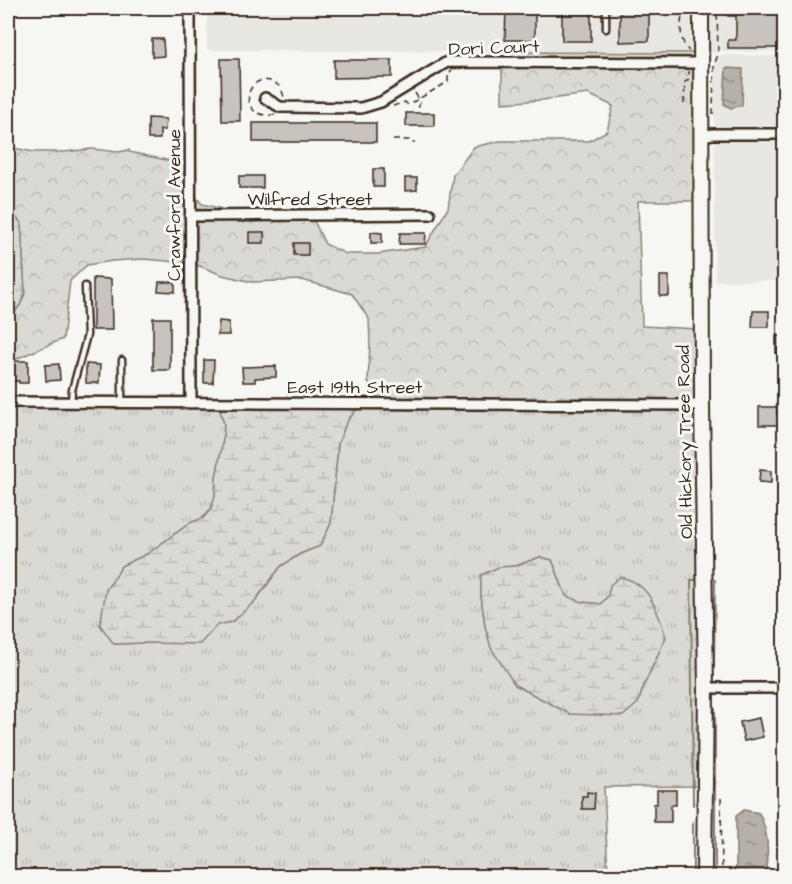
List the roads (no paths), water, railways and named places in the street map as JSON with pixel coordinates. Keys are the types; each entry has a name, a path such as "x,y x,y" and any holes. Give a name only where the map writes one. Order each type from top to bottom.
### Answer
{"street":[{"name":"Crawford Avenue","path":"190,8 191,403"},
{"name":"Old Hickory Tree Road","path":"701,8 702,405 706,688 704,876"},
{"name":"Dori Court","path":"265,98 280,107 361,108 381,102 447,62 701,63"},
{"path":"701,136 784,134"},
{"name":"Wilfred Street","path":"190,216 430,214"},
{"name":"East 19th Street","path":"8,402 702,405"},
{"path":"706,688 784,688"}],"lane":[{"path":"606,8 606,29"},
{"path":"71,402 72,390 87,335 85,286"},
{"path":"122,360 122,403"}],"water":[{"path":"726,68 743,69 742,105 731,108 724,104"},
{"path":"744,810 759,813 765,828 767,860 765,876 736,876 736,816"}],"waterway":[{"path":"693,805 691,580 695,580"},
{"path":"714,665 715,580"},
{"path":"715,708 715,876"},
{"path":"693,822 693,876"}]}
